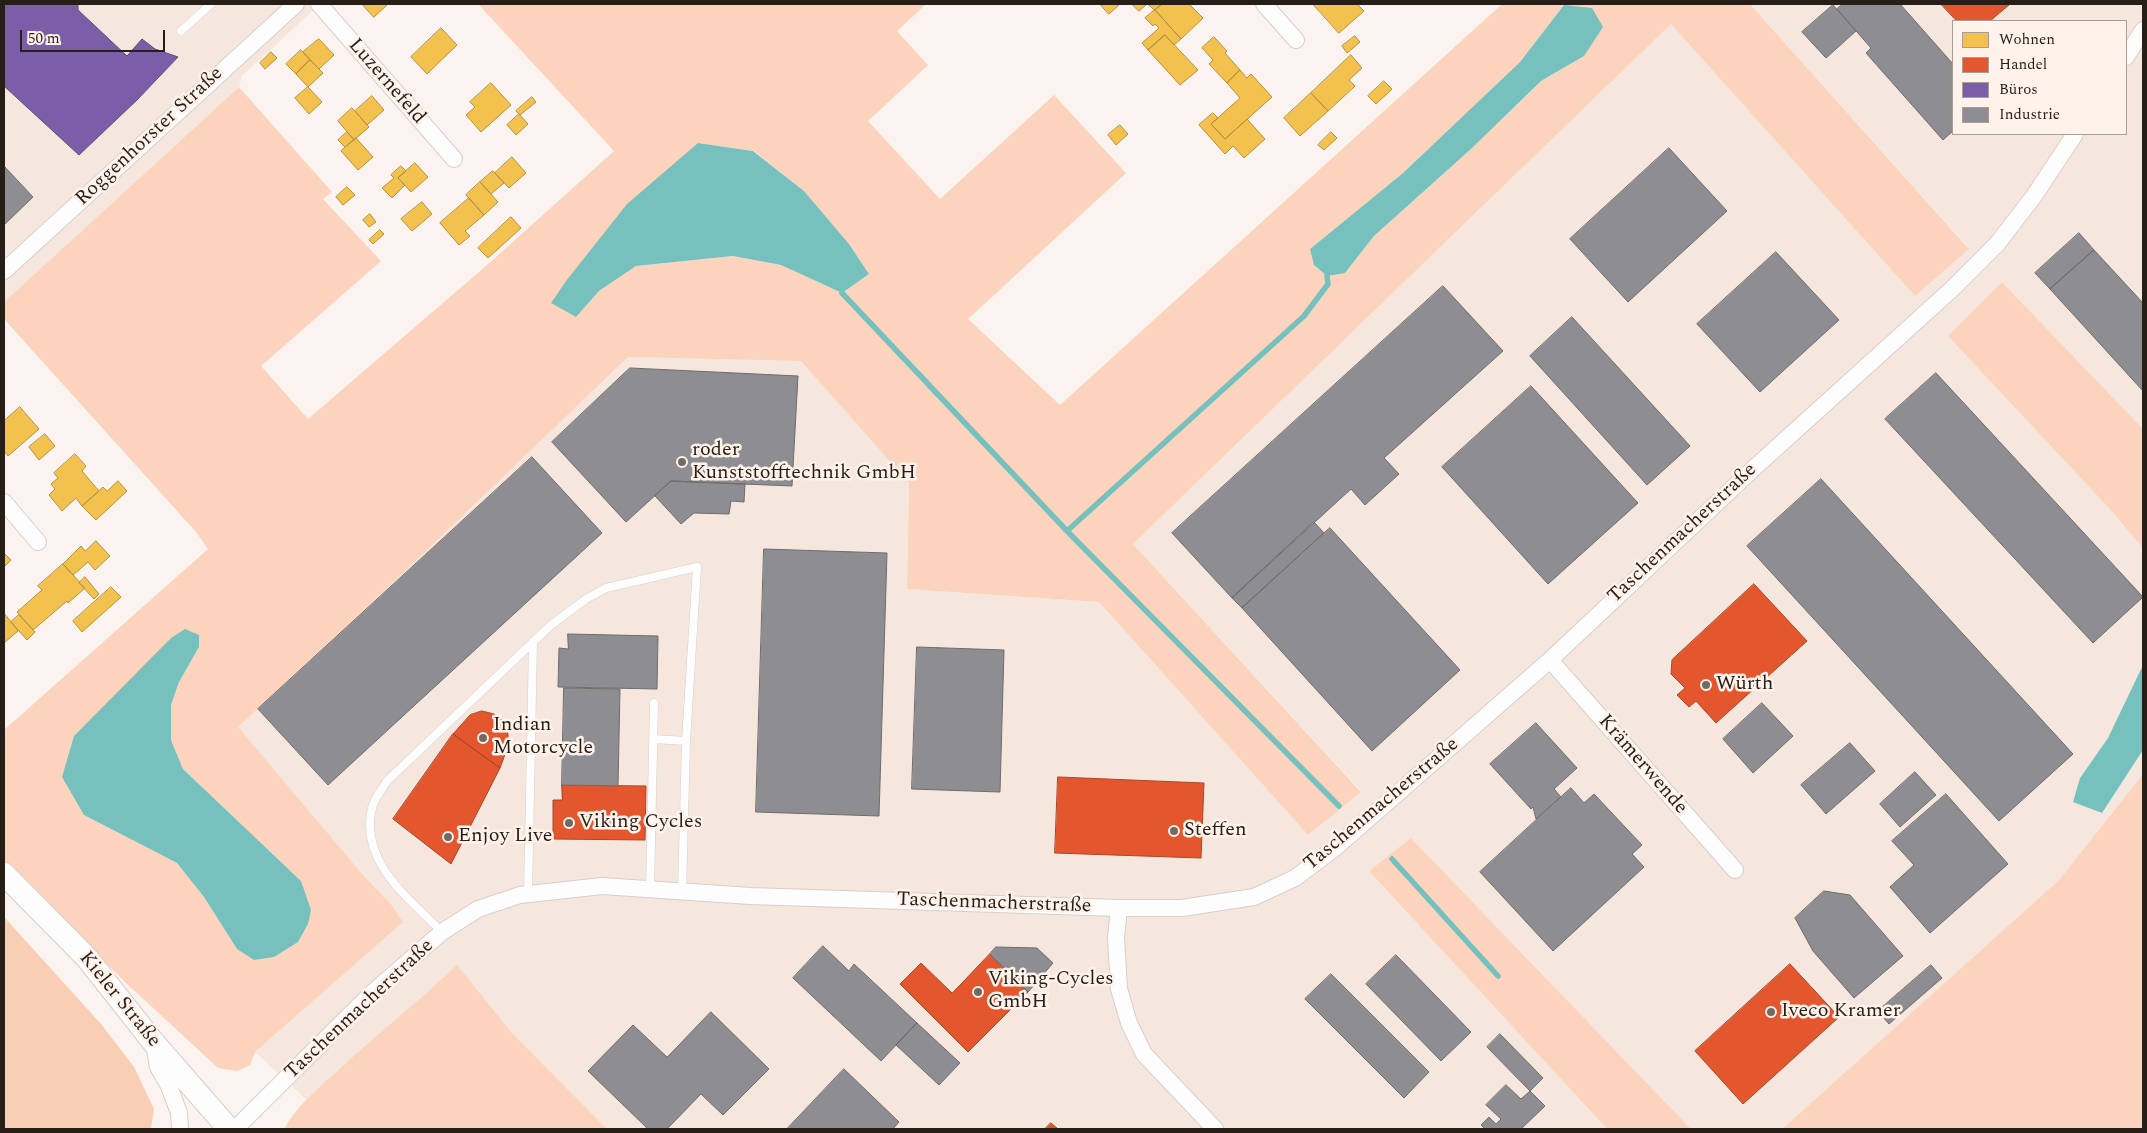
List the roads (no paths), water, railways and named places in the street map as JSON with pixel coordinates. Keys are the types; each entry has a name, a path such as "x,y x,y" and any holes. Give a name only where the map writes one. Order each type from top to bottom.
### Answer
{"main road":[{"name":"Kieler Straße","path":"4,874 87,958 154,1044 230,1129"}],"street":[{"name":"Roggenhorster Straße","path":"4,271 296,4"},
{"name":"Luzernefeld","path":"319,4 454,160"},
{"path":"1264,4 1296,40"},
{"path":"2127,56 2141,40"},
{"name":"Taschenmacherstraße","path":"235,1129 372,993 442,932 478,909 520,895 602,886 682,892 1119,908 1182,908 1254,897 1296,878 1335,848 1550,660 1753,469 1952,289 1997,244 2034,196 2074,135"},
{"path":"4,502 38,542"},
{"name":"Krämerwende","path":"1550,660 1735,870"},
{"path":"1119,908 1116,937 1119,989 1129,1023 1144,1054 1215,1129"},
{"path":"154,1044 158,1067 169,1086 179,1113 180,1129"}],"lane":[{"path":"181,31 211,4"},
{"path":"442,932 403,895 378,862 371,834 372,807 387,781 551,625 586,599 606,588 697,567 686,741 682,892"},
{"path":"528,894 533,642"},
{"path":"650,890 654,703"},
{"path":"653,739 686,741"}],"water":[{"path":"1564,5 1592,8 1603,27 1584,56 1541,81 1471,149 1374,236 1345,273 1327,276 1314,265 1310,249 1403,173 1520,62"},
{"path":"698,143 753,151 804,191 849,244 869,274 842,293 781,265 733,256 636,266 599,291 576,317 551,303 627,204"},
{"path":"185,629 199,635 199,647 179,682 171,705 171,740 183,769 301,881 311,910 308,924 298,942 274,957 254,960 237,949 204,897 177,863 84,815 62,777 74,736 171,638"},
{"path":"2143,665 2143,750 2102,813 2073,802 2080,778 2108,738"}],"waterway":[{"path":"1067,531 1304,316 1328,284 1327,276"},
{"path":"842,293 1067,531 1339,806"},
{"path":"1392,859 1498,976"}],"place":[{"name":"roder Kunststofftechnik GmbH","path":"682,462"},
{"name":"Würth","path":"1706,685"},
{"name":"Indian Motorcycle","path":"483,738"},
{"name":"Viking Cycles","path":"569,823"},
{"name":"Steffen","path":"1174,831"},
{"name":"Enjoy Live","path":"448,837"},
{"name":"Viking-Cycles GmbH","path":"978,992"},
{"name":"Iveco Kramer","path":"1771,1012"}]}
